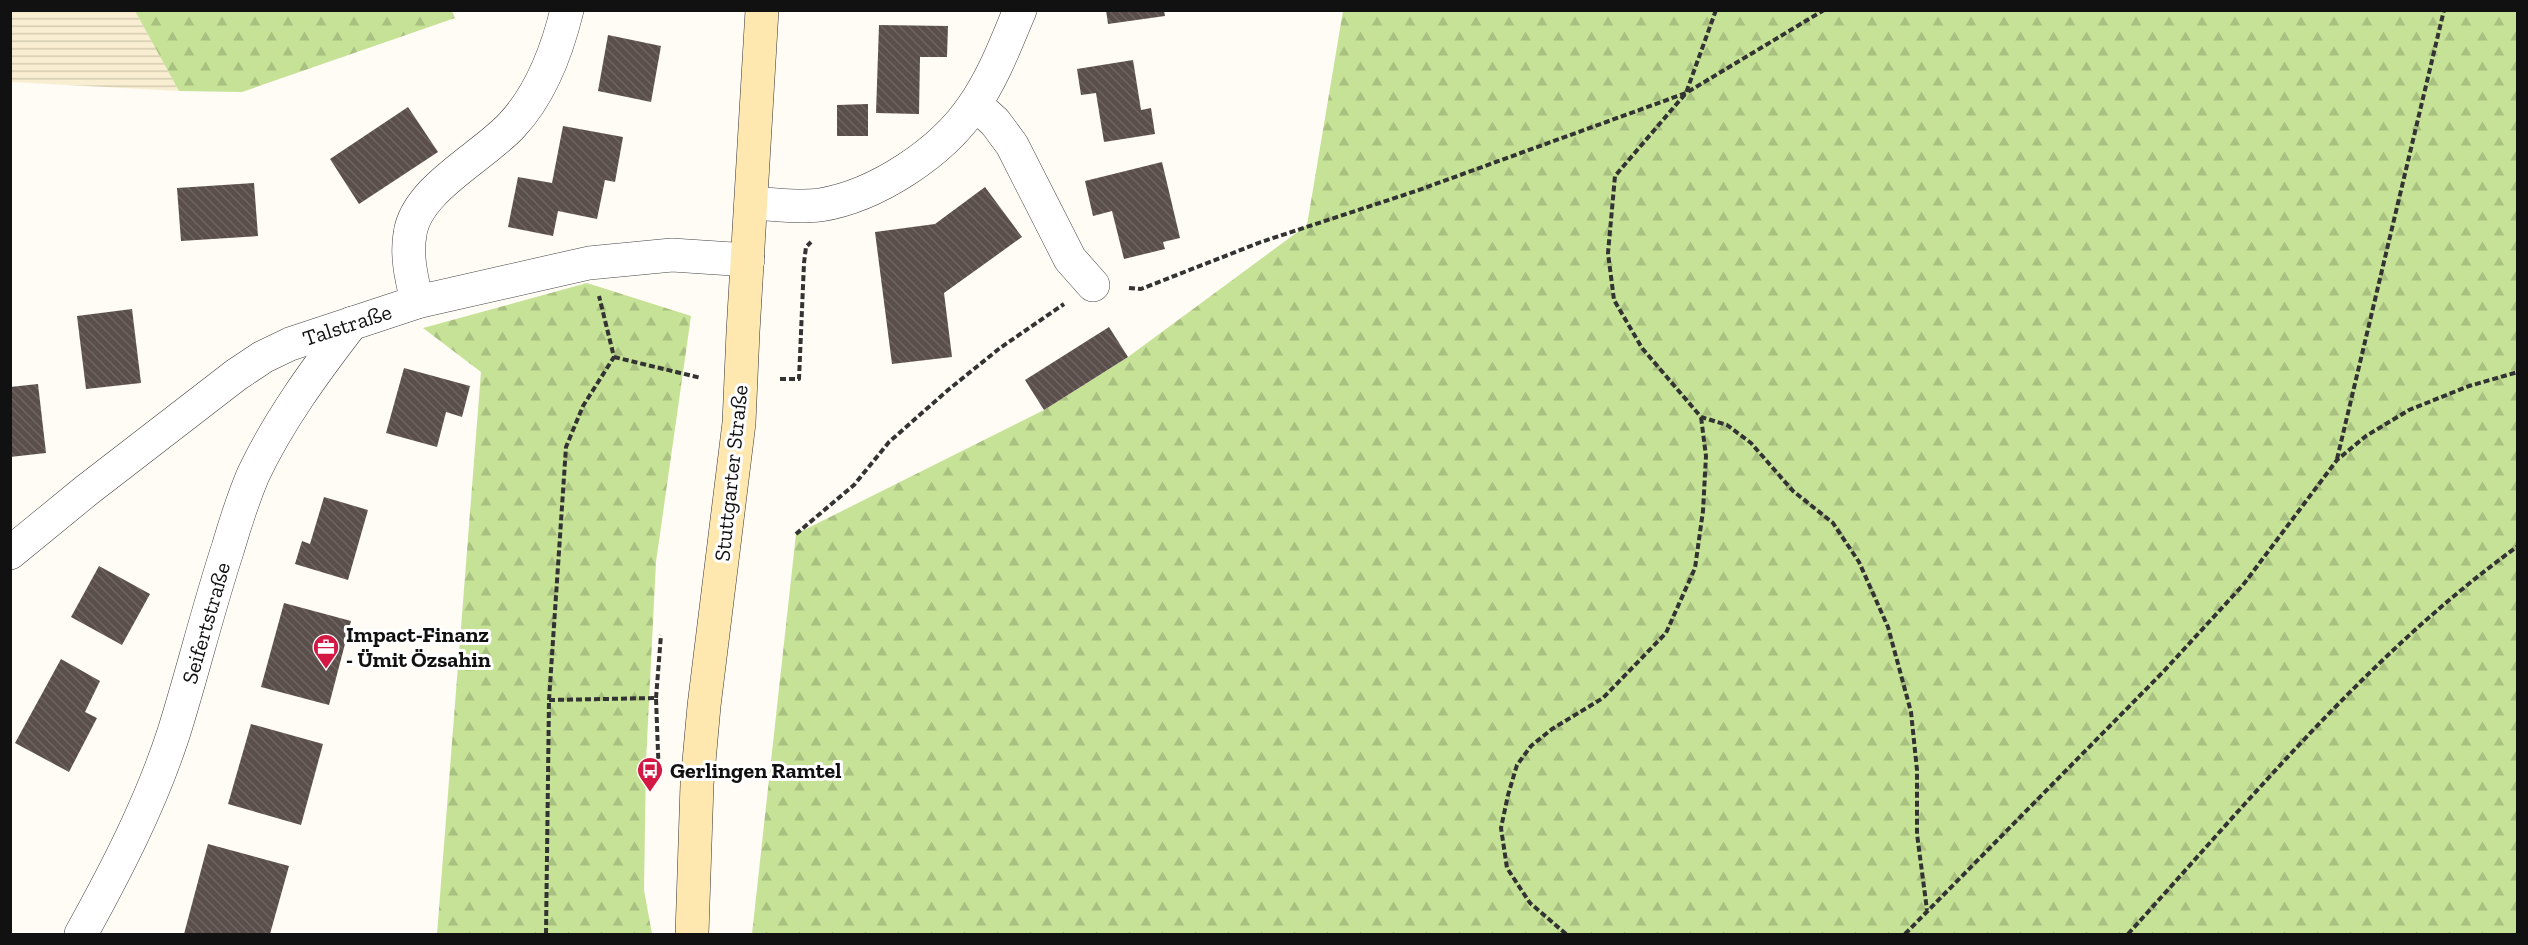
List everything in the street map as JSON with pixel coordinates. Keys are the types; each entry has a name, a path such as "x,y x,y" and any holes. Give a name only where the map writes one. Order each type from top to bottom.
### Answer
{"main road":[{"name":"Stuttgarter Straße","path":"692,934 698,772 712,639 740,423 762,10"}],"street":[{"path":"417,302 409,260 410,233 416,215 432,194 512,126 531,101 547,71 567,10"},
{"path":"751,203 817,205 853,196 907,168 962,123 995,69 1020,10"},
{"path":"975,104 994,122 1012,145 1070,259 1093,285"},
{"name":"Talstraße","path":"10,553 87,490 254,363 290,344 417,302 589,263 672,255 748,260"},
{"name":"Seifertstraße","path":"81,934 124,854 162,766 214,591 252,478 278,427 321,363 352,323"}],"path":[{"path":"1716,10 1686,93 1615,176 1608,253 1614,300 1642,348 1701,417 1726,425 1751,442 1793,491 1833,523 1859,562 1888,627 1911,712 1917,770 1917,834 1927,910"},
{"path":"796,534 854,485 889,442 948,390 1000,348 1093,285 1141,289 1261,242 1416,191 1686,93 1824,10"},
{"path":"2337,460 2444,10"},
{"path":"780,379 799,379 804,263 806,247 817,234 817,205"},
{"path":"546,934 549,700 566,447 583,406 614,357 589,263"},
{"path":"614,357 701,378"},
{"path":"1905,934 2063,776 2243,585 2337,460 2366,436 2409,410 2469,386 2517,372"},
{"path":"1566,934 1530,903 1507,868 1501,828 1508,795 1517,765 1531,746 1552,729 1604,698 1666,633 1695,568 1703,511 1706,456 1701,417"},
{"path":"2128,934 2315,728 2388,655 2483,570 2517,546"},
{"path":"660,786 656,698 661,635"},
{"path":"549,700 656,698"}],"shaded area":[{"path":"10,11 135,11 179,91 11,82"}],"green space":[{"path":"135,11 452,11 455,18 242,92 179,91"},
{"path":"1343,11 2517,11 2517,934 752,934 796,534 1044,410 1128,357 1307,225"},
{"path":"587,283 691,316 656,562 646,761 644,890 652,934 437,934 481,372 423,328"}],"building":[{"path":"1106,10 1164,10 1165,16 1108,24"},
{"path":"879,25 948,26 947,57 920,57 919,114 876,113"},
{"path":"608,35 661,46 651,102 598,91"},
{"path":"1133,60 1141,110 1151,108 1155,134 1104,142 1096,93 1081,95 1077,69"},
{"path":"868,104 868,136 837,136 837,105"},
{"path":"408,107 438,152 359,204 330,159"},
{"path":"563,126 623,137 615,182 605,180 597,219 558,211 553,236 508,227 518,177 552,183"},
{"path":"1162,162 1180,238 1163,242 1165,249 1124,259 1112,211 1093,216 1085,181"},
{"path":"254,183 258,236 181,241 177,188"},
{"path":"985,187 1022,237 944,293 952,357 892,364 875,232 935,224"},
{"path":"132,309 141,383 86,389 77,316"},
{"path":"1109,327 1128,357 1044,410 1025,380"},
{"path":"404,368 470,386 462,417 446,412 437,447 386,433"},
{"path":"38,384 46,453 10,457 10,387"},
{"path":"324,497 368,510 348,580 295,564 302,541 310,544"},
{"path":"99,566 150,594 122,645 71,617"},
{"path":"284,603 351,621 329,705 261,687"},
{"path":"61,659 100,681 85,712 97,718 69,772 15,743"},
{"path":"251,724 323,744 301,825 228,804"},
{"path":"208,844 289,866 270,934 184,934"}],"place":[{"name":"Impact-Finanz - Ümit Özsahin","path":"326,670"},
{"name":"Gerlingen Ramtel","path":"650,793"}]}
